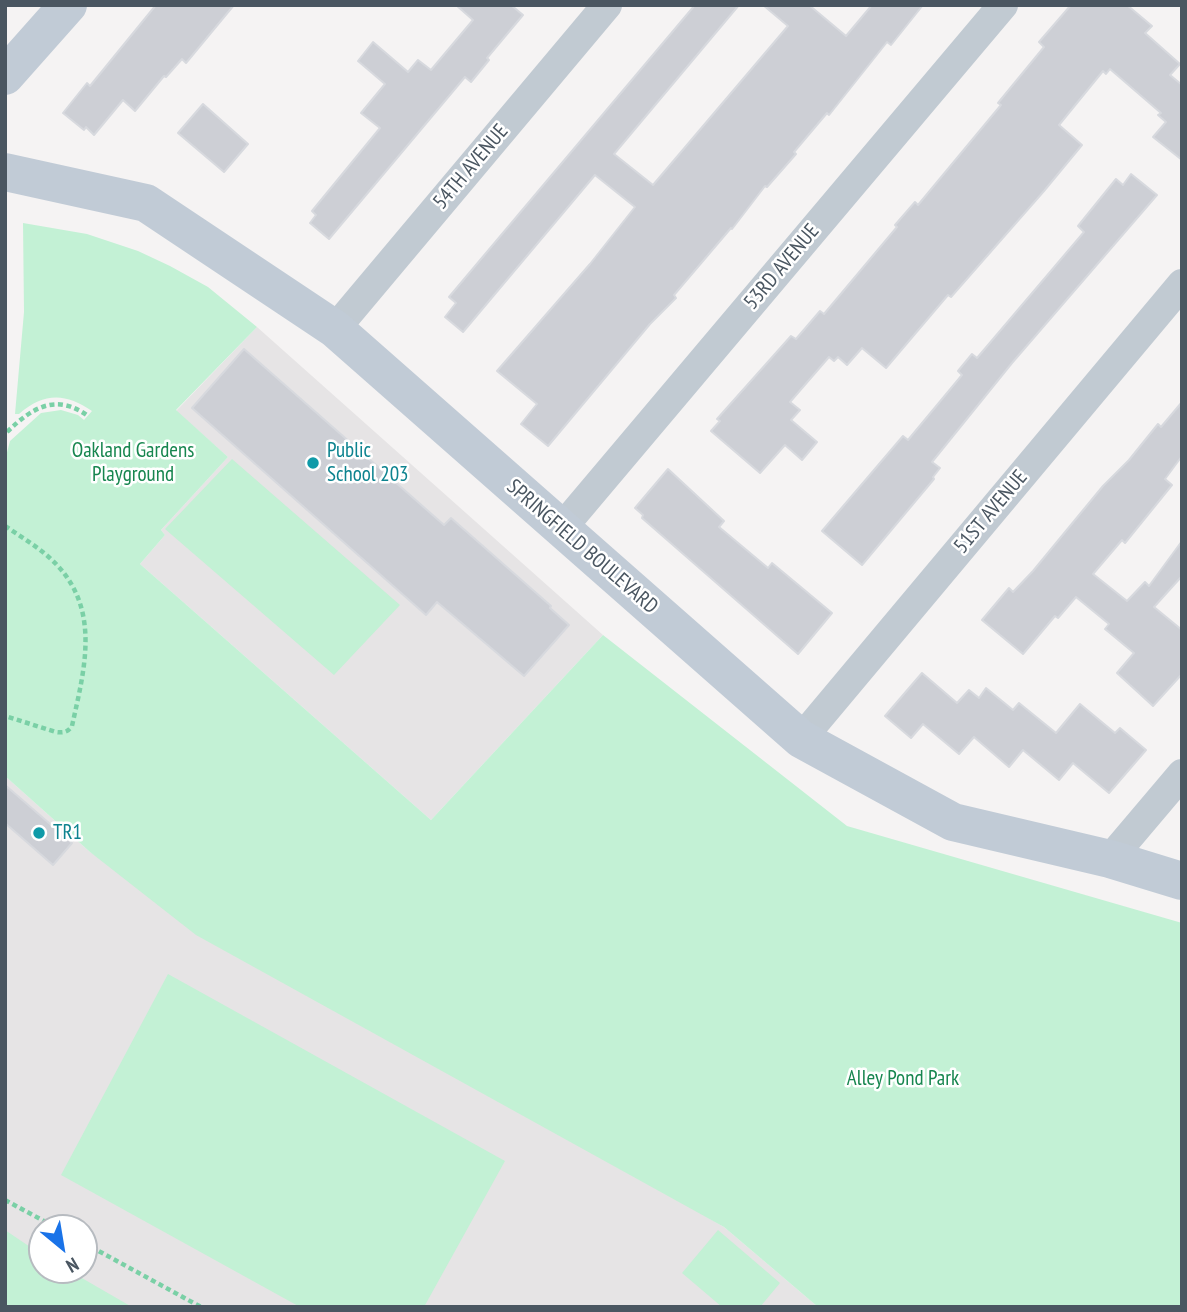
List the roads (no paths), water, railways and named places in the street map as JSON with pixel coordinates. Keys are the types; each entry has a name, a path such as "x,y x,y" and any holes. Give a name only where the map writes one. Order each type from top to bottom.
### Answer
{"main road":[{"path":"5,76 68,5"},
{"name":"SPRINGFIELD BOULEVARD","path":"5,172 146,203 335,329 801,740 953,822 1110,859 1182,881"}],"street":[{"name":"54TH AVENUE","path":"335,329 607,5"},
{"name":"53RD AVENUE","path":"561,529 1003,5"},
{"name":"51ST AVENUE","path":"801,740 1182,284"},
{"path":"1110,859 1182,774"}],"place":[{"name":"Public School 203","path":"313,463"},
{"name":"TR1","path":"39,833"}],"park label":[{"name":"Oakland Gardens Playground","path":"133,463"},
{"name":"Alley Pond Park","path":"903,1079"}]}
